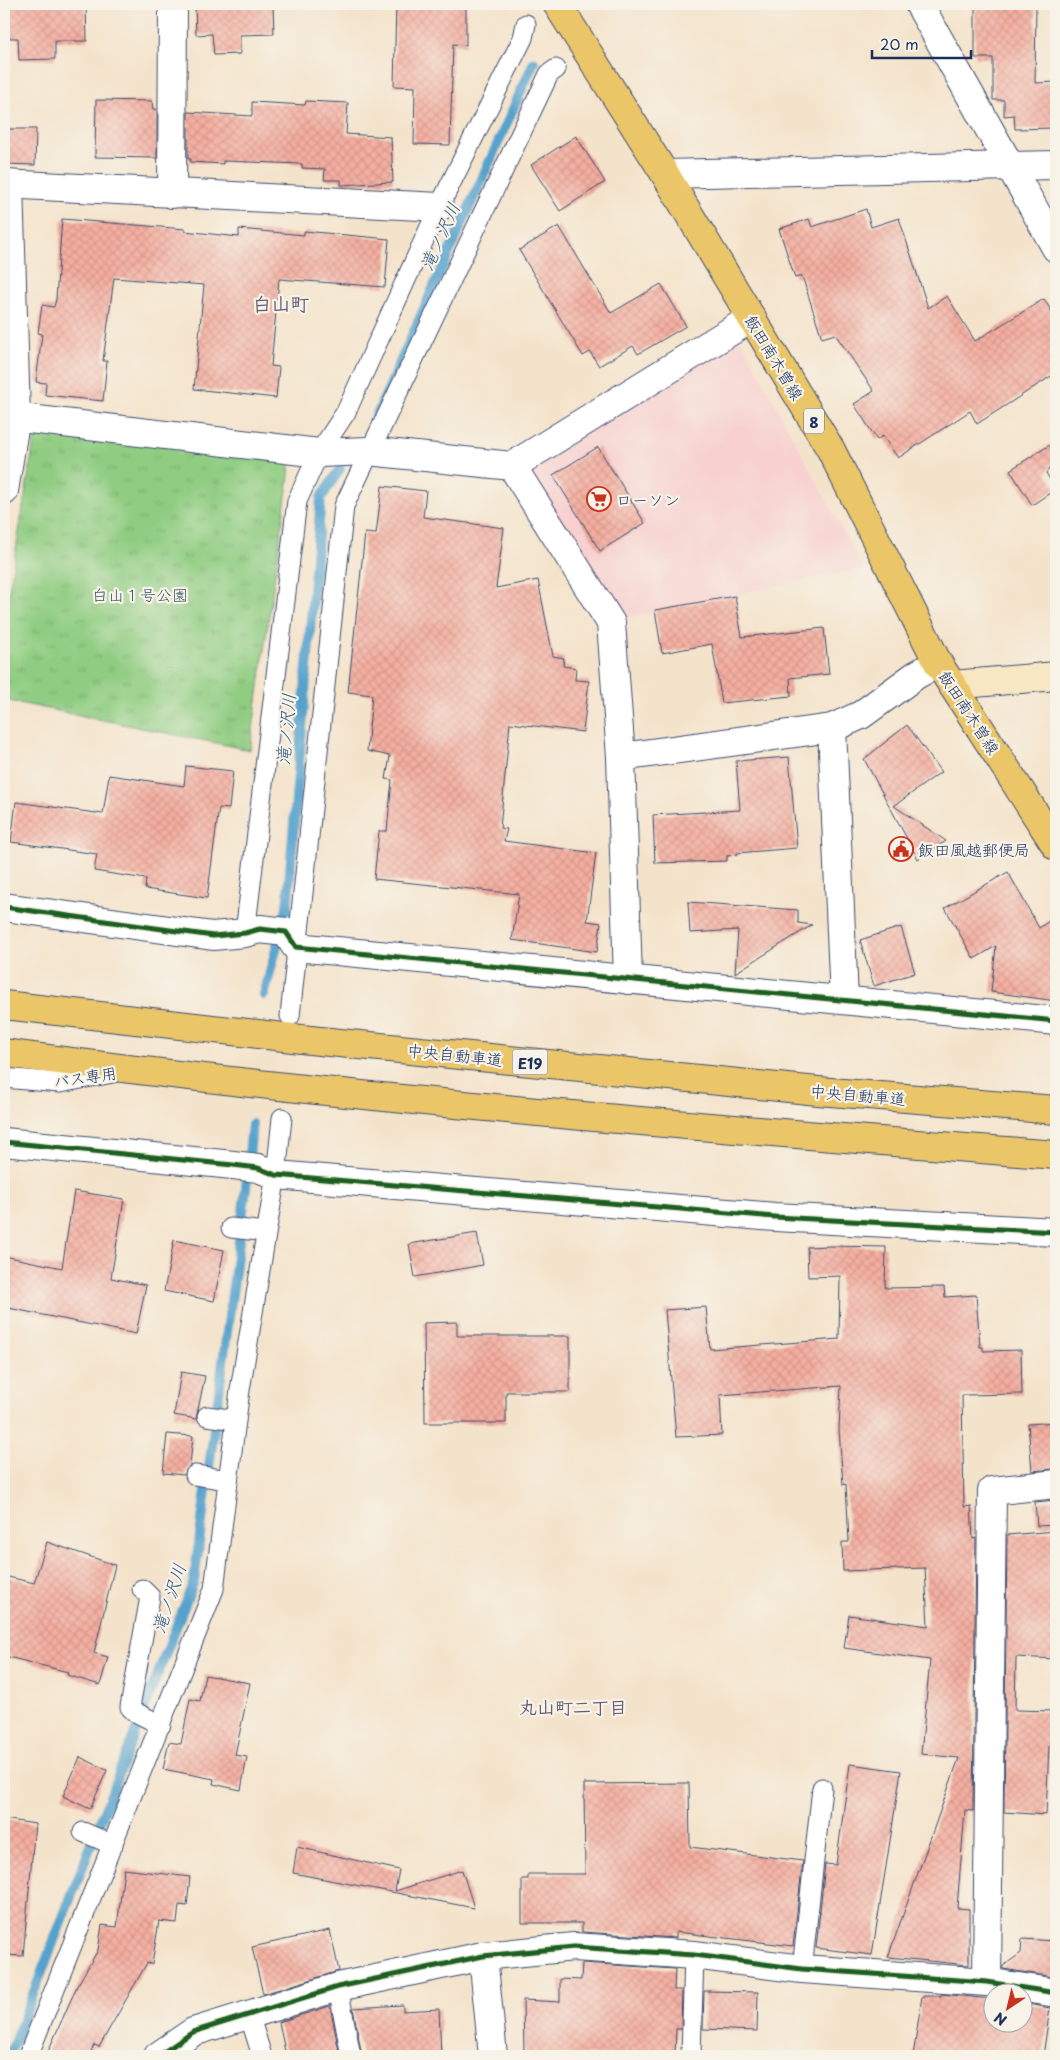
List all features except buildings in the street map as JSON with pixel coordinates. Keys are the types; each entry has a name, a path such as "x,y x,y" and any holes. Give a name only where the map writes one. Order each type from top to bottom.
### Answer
{"main road":[{"name":"飯田南木曽線","path":"557,4 665,174 831,450 945,674 1056,846"},
{"name":"中央自動車道","path":"4,1005 291,1038 818,1091 1056,1110"},
{"path":"4,1053 137,1069 620,1120 1056,1155"}],"street":[{"path":"172,194 173,4"},
{"path":"919,4 1056,248"},
{"path":"665,174 1009,165 1056,166"},
{"path":"4,491 10,416 6,184 440,207"},
{"path":"10,416 319,453 368,452 512,466 752,318"},
{"path":"512,466 611,623 621,757 628,980"},
{"path":"621,757 832,728 861,715 916,674 1056,676"},
{"path":"832,728 844,1000"},
{"path":"4,907 213,936 271,935 628,980 1056,1020"},
{"path":"4,1142 256,1169 775,1217 1056,1232"},
{"path":"158,2056 192,2032 338,1987 483,1956 574,1947 694,1955 802,1969 987,1982 992,1491 1056,1484"},
{"path":"483,1956 493,2056"},
{"path":"1032,1989 1056,1993"}],"lane":[{"path":"290,1016 271,935 297,501 319,453 346,412 440,207 523,38 526,24"},
{"path":"271,935 344,506 549,74 556,69"},
{"name":"バス専用","path":"4,1078 60,1083 137,1069"},
{"path":"28,2056 157,1723 214,1589 223,1479 261,1231 256,1169 282,1118"},
{"path":"231,1228 261,1231"},
{"path":"207,1416 233,1420"},
{"path":"195,1475 223,1479"},
{"path":"142,1589 150,1597 129,1702 134,1712 157,1723"},
{"path":"802,1969 822,1788"},
{"path":"83,1832 110,1844"},
{"path":"691,2056 694,1955"},
{"path":"338,1987 351,2056"},
{"path":"249,2014 262,2056"}],"shaded area":[{"path":"734,327 863,568 609,621 511,459"}],"green space":[{"name":"白山１号公園","path":"36,430 291,461 250,750 4,700 4,621"}],"waterway":[{"name":"滝ノ沢川","path":"373,423 534,62"},
{"name":"滝ノ沢川","path":"264,995 287,908 321,498 340,469"},
{"name":"滝ノ沢川","path":"9,2056 194,1581 246,1188 252,1124"}],"cycle path":[{"path":"4,907 213,936 245,933 260,929 286,932 296,947 1056,1021"},
{"path":"4,1142 258,1168 276,1175 775,1217 1056,1232"},
{"path":"158,2056 193,2032 338,1987 483,1956 574,1947 694,1955 802,1969 987,1982 1056,1993"}],"place":[{"name":"ローソン","path":"599,499"},
{"name":"飯田風越郵便局","path":"901,849"}],"district":[{"name":"白山町","path":"281,303"},
{"name":"丸山町二丁目","path":"573,1706"}]}
